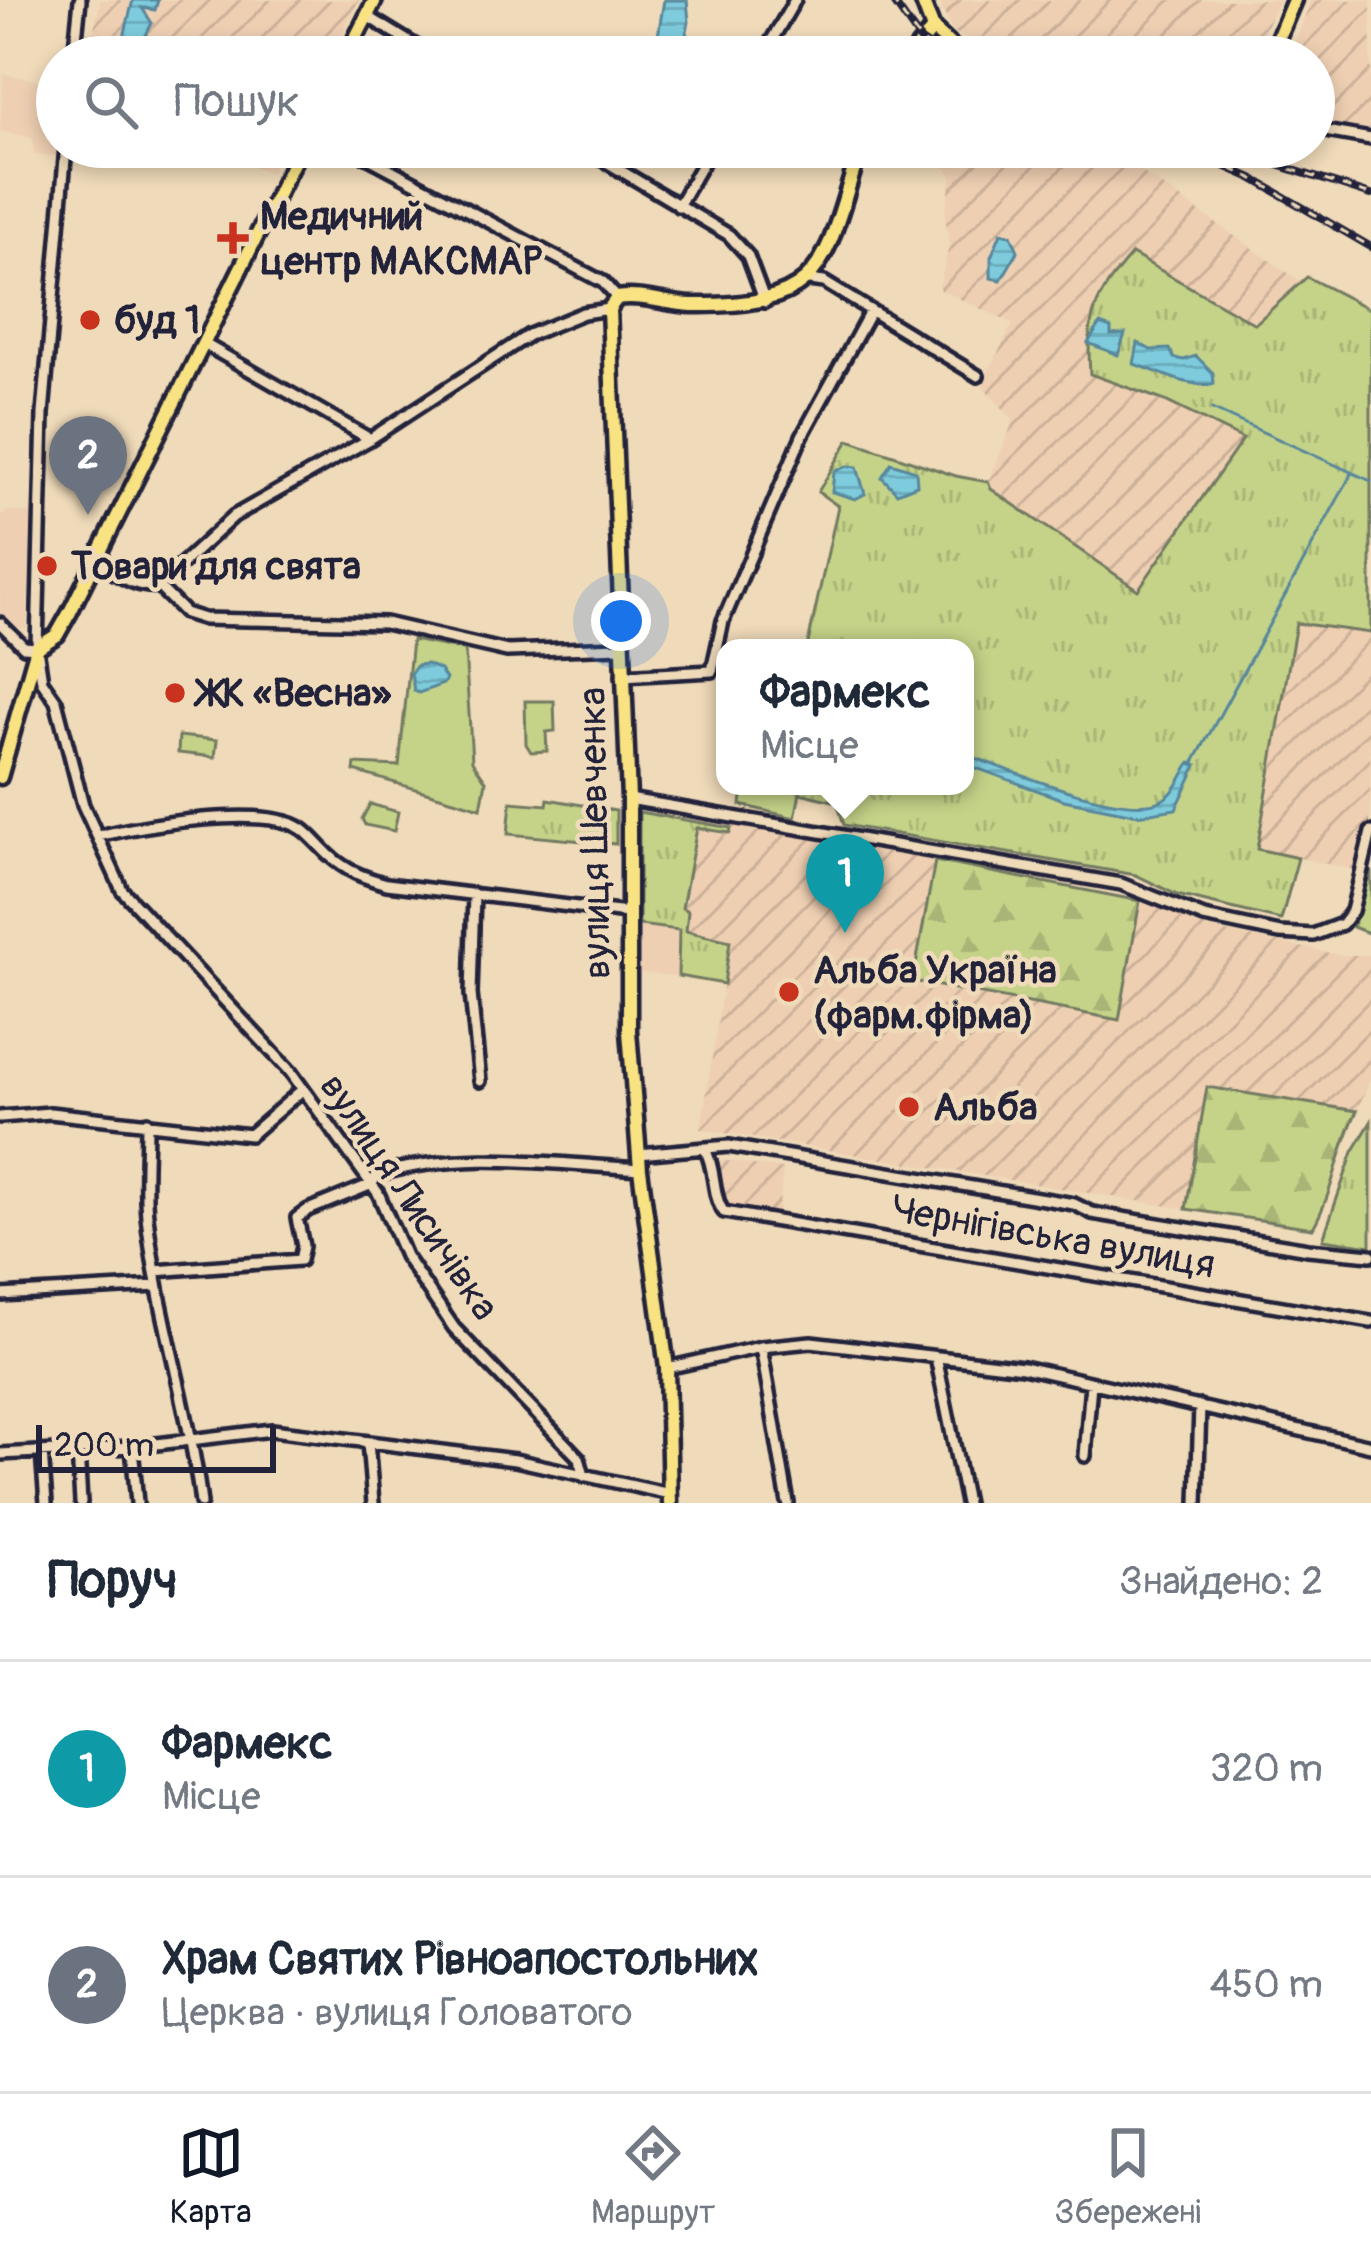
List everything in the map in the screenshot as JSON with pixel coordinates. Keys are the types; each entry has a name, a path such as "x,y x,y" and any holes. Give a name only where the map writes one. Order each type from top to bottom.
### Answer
{"main road":[{"path":"357,36 375,0"},
{"path":"922,0 940,36"},
{"path":"1279,36 1294,0"},
{"path":"927,36 933,29"},
{"path":"0,777 37,648 57,634 292,168"},
{"path":"613,304 630,296 700,305 765,302 809,280 827,249 854,168"},
{"name":"вулиця Шевченка","path":"613,304 629,799 629,1031 639,1162 667,1368 670,1498"}],"street":[{"path":"76,36 80,0"},
{"path":"774,36 795,0"},
{"path":"367,16 400,36"},
{"path":"1335,133 1371,139"},
{"path":"0,623 24,646 37,648 43,414 64,168"},
{"path":"95,562 148,588 158,586 234,516 370,439 529,334 613,304 603,282 388,168"},
{"path":"616,168 729,235 748,256 765,302"},
{"path":"678,206 700,168"},
{"path":"809,280 824,282 978,376"},
{"path":"719,639 802,436 870,312"},
{"path":"206,345 370,439"},
{"path":"158,586 185,613 204,619 385,623 507,651 621,647"},
{"name":"вулиця Лисичівка","path":"37,648 42,681 56,701 83,805 122,890 290,1071 372,1184 405,1256 454,1328 579,1458 584,1476"},
{"path":"622,676 712,670 716,652"},
{"path":"629,799 1121,884 1204,917 1313,935 1342,924 1352,911 1371,832"},
{"path":"99,836 134,827 219,818 290,822 354,874 387,884 627,913"},
{"path":"474,895 471,994 480,1081"},
{"path":"0,1117 50,1113 250,1135 302,1090"},
{"path":"147,1122 146,1212 157,1286 193,1441 201,1503"},
{"name":"Чернігівська вулиця","path":"1371,1255 1092,1213 1074,1204 729,1146 705,1149 713,1164 718,1205 724,1212 1371,1322"},
{"path":"155,1270 300,1260 303,1246 297,1219 308,1210 372,1184 377,1175 427,1161 639,1162 705,1149"},
{"path":"0,1295 157,1286"},
{"path":"667,1368 761,1347 811,1342 1023,1367 1371,1446"},
{"path":"761,1347 788,1503"},
{"path":"936,1357 966,1503"},
{"path":"1084,1456 1091,1383"},
{"path":"1198,1503 1200,1406"},
{"path":"0,1454 132,1447 272,1430 514,1460 670,1498"},
{"path":"368,1442 373,1503"},
{"path":"132,1447 137,1503"},
{"path":"78,1450 81,1503"},
{"path":"42,1452 46,1503"}],"shaded area":[{"path":"101,0 359,0 341,36 92,36"},
{"path":"943,0 1279,0 1261,36 960,36 951,30"},
{"path":"1311,0 1371,0 1371,139 1335,133 1335,36 1298,36"},
{"path":"4,74 36,80 36,154 33,138 0,131"},
{"path":"946,168 1136,168 1301,282 1255,324 1132,254 1091,374 1165,401 1244,439 1138,590 991,489 988,482 1014,420 981,385 1013,324 939,289 949,246 945,213 952,175"},
{"path":"6,511 34,513 26,628 13,628 0,614 0,519"},
{"path":"1296,622 1371,633 1370,873 1257,849"},
{"path":"698,819 935,861 914,982 1119,1020 1140,901 1211,929 1340,955 1371,955 1371,1078 1357,1111 1207,1087 1186,1209 701,1129 730,942 686,931 682,908"},
{"path":"639,925 679,930 678,976 640,973"},
{"path":"720,1160 783,1169 778,1214 725,1204"}],"green space":[{"path":"1132,254 1255,324 1307,277 1371,310 1371,633 1296,623 1257,849 1298,858 1281,920 1177,895 1136,875 844,825 837,802 808,795 974,795 974,639 809,639 838,506 818,492 849,440 988,482 991,489 1138,590 1243,439 1165,401 1090,374 1092,322 1109,283"},
{"path":"412,640 465,650 472,761 486,781 481,808 354,771 355,764 399,766"},
{"path":"525,701 554,701 555,731 546,732 547,751 531,752 526,744"},
{"path":"179,736 217,740 215,757 178,753"},
{"path":"742,795 800,795 795,818 741,805"},
{"path":"548,799 616,811 616,844 508,834 511,802 547,805"},
{"path":"370,804 398,812 394,831 365,825 362,819"},
{"path":"639,812 731,828 730,833 697,828 682,908 688,911 686,931 730,941 724,984 678,976 679,930 639,925"},
{"path":"935,861 1140,901 1119,1020 913,981"},
{"path":"1371,870 1371,934 1353,927"},
{"path":"1207,1087 1357,1111 1313,1228 1186,1209"},
{"path":"1371,1122 1371,1246 1323,1239 1353,1152"}],"water":[{"path":"133,0 158,0 155,10 142,8 152,23 146,36 124,36"},
{"path":"664,0 687,0 686,36 658,36"},
{"path":"1001,233 1011,235 1018,251 1001,280 991,278 991,257"},
{"path":"1100,324 1111,328 1111,335 1125,334 1118,355 1088,343"},
{"path":"1138,343 1151,350 1170,349 1174,358 1196,356 1213,373 1214,384 1184,382 1134,364"},
{"path":"891,463 916,471 917,485 897,493 882,477"},
{"path":"857,467 865,494 855,499 832,492 834,472"},
{"path":"427,664 446,679 419,693 414,691 411,673 417,665"},
{"path":"974,757 1094,798 1145,804 1167,797 1190,763 1197,765 1176,809 1139,815 1064,800 974,767"}],"waterway":[{"path":"1212,409 1371,481"},
{"path":"1193,764 1352,473"}],"railway":[{"path":"892,0 917,36"},
{"path":"1229,168 1371,247"},
{"path":"1287,168 1371,195"}],"place":[{"name":"Медичний центр МАКСМАР","path":"233,238"},
{"name":"буд 1","path":"90,320"},
{"name":"Храм Святих Рівноапостольних","path":"88,515"},
{"name":"Товари для свята","path":"47,566"},
{"name":"ЖК «Весна»","path":"175,693"},
{"name":"Фармекс","path":"845,933"},
{"name":"Альба Україна (фарм.фірма)","path":"789,992"},
{"name":"Альба","path":"909,1107"}]}
